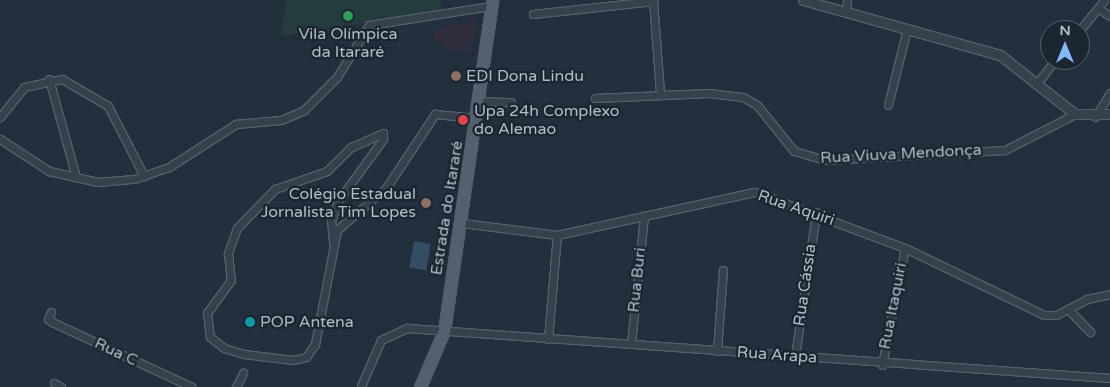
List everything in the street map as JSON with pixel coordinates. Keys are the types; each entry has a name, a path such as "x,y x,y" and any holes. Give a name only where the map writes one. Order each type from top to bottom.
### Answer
{"main road":[{"name":"Estrada do Itararé","path":"420,387 444,331 462,223 491,3"}],"street":[{"path":"533,14 653,0 660,93"},
{"path":"803,0 1006,57 1074,114 1095,117 1110,114"},
{"path":"846,12 847,0"},
{"path":"1088,20 1101,2 1110,16"},
{"path":"0,139 9,142 40,168 98,182 144,176 169,167 229,127 289,118 304,110 337,78 369,26 491,3"},
{"path":"888,105 907,29"},
{"path":"1038,82 1047,70"},
{"path":"0,117 22,89 49,79 64,80 108,106 144,176"},
{"path":"49,79 76,177"},
{"name":"Rua Viuva Mendonça","path":"595,98 660,93 744,96 757,105 794,150 825,160 1005,150 1074,114"},
{"path":"1095,117 1110,93"},
{"path":"478,101 511,102"},
{"path":"333,242 333,211 383,133 374,133 351,147 326,171 278,187 236,228 228,253 231,280 207,313 210,337 224,348 244,354 293,360 306,356 315,344 333,242 339,227 386,188 431,118 443,112 476,118"},
{"name":"Rua Aquiri","path":"462,223 557,235 747,192 816,214 905,248 1037,313 1051,316 1110,294"},
{"name":"Rua Cássia","path":"795,356 816,214"},
{"name":"Rua Buri","path":"631,344 644,216"},
{"path":"548,339 557,235"},
{"name":"Rua Itaquiri","path":"882,365 905,248"},
{"path":"717,351 723,270"},
{"path":"1068,310 1090,332"},
{"name":"Rua C","path":"51,312 48,319 52,322 192,387"},
{"name":"Rua Arapa","path":"361,386 387,336 407,328 795,356 882,365 1110,378"},
{"path":"236,387 243,373"}],"shaded area":[{"path":"470,16 477,16 471,53 446,51 443,44 433,43 434,28 470,22"},
{"path":"414,241 431,244 426,271 409,268"}],"green space":[{"name":"Vila Olímpica da Itararé","path":"286,0 441,0 441,11 281,36"}],"place":[{"name":"Vila Olímpica da Itararé","path":"348,16"},
{"name":"EDI Dona Lindu","path":"456,76"},
{"name":"Upa 24h Complexo do Alemao","path":"463,120"},
{"name":"Colégio Estadual Jornalista Tim Lopes","path":"426,203"},
{"name":"POP Antena","path":"250,322"}]}
